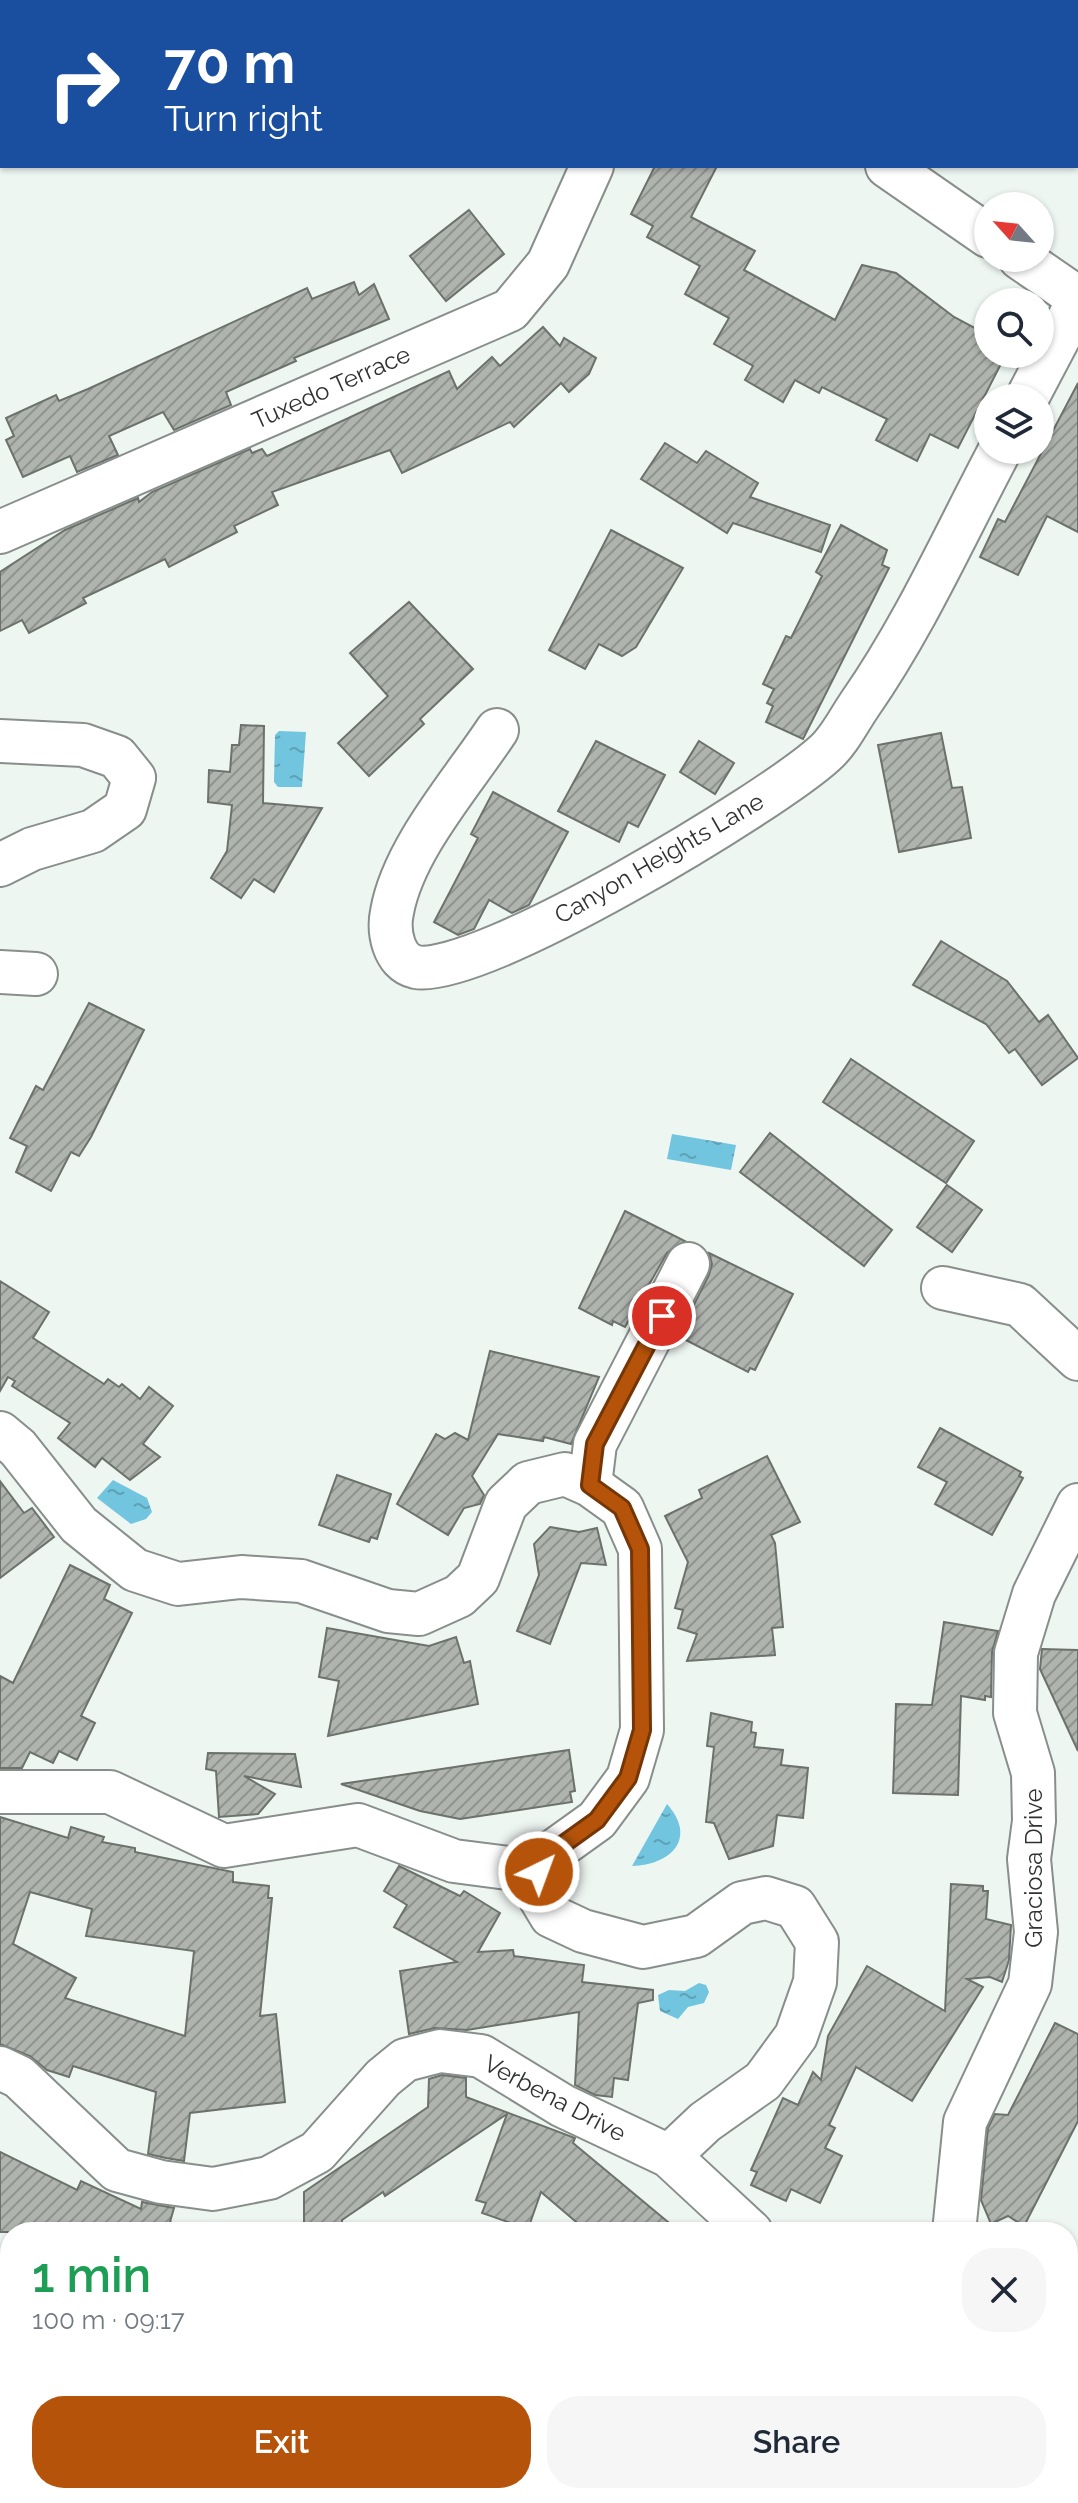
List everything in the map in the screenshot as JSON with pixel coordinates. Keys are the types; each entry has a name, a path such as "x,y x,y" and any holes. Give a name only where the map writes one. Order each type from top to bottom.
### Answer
{"street":[{"name":"Tuxedo Terrace","path":"0,532 510,310 548,264 591,168"},
{"path":"890,168 974,226"},
{"path":"1034,384 1078,300 1039,272"},
{"name":"Canyon Heights Lane","path":"497,730 405,867 391,913 391,938 399,956 414,967 436,967 506,944 606,893 789,783 828,751 882,672 993,464"},
{"path":"0,741 83,745 117,757 134,778 125,809 93,831 32,849 0,865"},
{"path":"590,1485 595,1444 688,1264"},
{"path":"943,1288 1020,1305 1078,1359"},
{"path":"0,1433 18,1448 79,1525 135,1570 178,1584 241,1577 301,1581 388,1611 419,1614 459,1596 478,1578 506,1504 528,1483 565,1474 590,1485 622,1508 640,1549 642,1730 628,1778 597,1820 551,1853 539,1872 539,1896 551,1916 583,1931 643,1947 696,1936 742,1903 766,1898 795,1907 817,1942 815,1982 796,2036 763,2081 705,2122 669,2156"},
{"name":"Graciosa Drive","path":"955,2222 965,2122 1030,1984 1036,1932 1029,1859 1034,1821 1033,1773 1015,1713 1016,1653 1034,1594 1078,1505"},
{"path":"0,1792 110,1792 224,1846 358,1825 454,1861 539,1872"},
{"name":"Verbena Drive","path":"0,2068 19,2077 117,2170 213,2189 269,2178 317,2152 383,2078 405,2060 440,2051 481,2056 563,2106 669,2156 740,2222"}],"water":[{"path":"279,731 306,732 302,787 278,787 274,782 275,735"},
{"path":"672,1134 736,1145 731,1170 667,1159"},
{"path":"113,1480 147,1498 152,1512 146,1519 131,1524 97,1498"},
{"path":"667,1804 680,1828 680,1839 675,1848 658,1861 632,1866"},
{"path":"699,1983 706,1985 709,1992 704,2003 688,2007 678,2019 660,2011 658,1995 669,1990 685,1991"}],"building":[{"path":"654,168 716,168 691,217 755,251 744,270 835,320 862,265 896,273 954,317 974,328 974,368 999,368 991,384 974,384 974,417 958,448 930,434 917,461 876,440 887,419 822,387 819,393 795,380 783,402 745,380 753,366 714,344 729,318 685,294 700,266 647,237 653,226 631,214"},
{"path":"469,210 504,254 446,301 410,256"},
{"path":"354,282 359,295 374,284 389,319 294,358 296,361 226,392 231,405 174,430 163,412 109,436 118,455 77,472 70,456 23,477 6,440 14,436 6,418 56,395 59,401 88,389 307,288 312,299"},
{"path":"543,327 560,346 564,338 596,358 589,374 569,392 561,383 514,427 510,422 402,473 390,450 272,492 278,505 234,526 237,532 169,567 165,559 83,598 86,603 29,633 22,620 0,631 0,572 65,530 138,498 139,502 152,492 250,449 252,453 262,449 267,456 449,371 457,389 492,357 500,366"},
{"path":"1078,383 1078,532 1047,516 1018,575 980,557 998,519 1005,522 1035,464 1054,464 1054,429"},
{"path":"665,443 697,463 706,451 758,483 750,497 830,525 821,552 733,523 727,533 641,479"},
{"path":"841,525 887,550 882,565 889,568 803,739 766,722 773,706 767,703 774,689 763,684 786,636 791,638 822,576 816,572"},
{"path":"611,530 683,568 636,647 622,656 599,644 585,669 549,650"},
{"path":"409,602 473,669 420,719 424,724 369,776 338,743 388,696 350,653"},
{"path":"241,725 264,726 263,803 322,808 274,892 254,879 241,898 211,878 227,851 232,805 208,802 209,770 230,772 232,745 239,745"},
{"path":"941,733 952,788 962,787 971,838 899,852 878,745"},
{"path":"596,741 665,775 638,827 628,822 619,842 558,811"},
{"path":"699,741 734,763 715,794 680,772"},
{"path":"493,792 568,832 529,905 512,913 489,900 474,929 458,935 434,922 478,838 471,834"},
{"path":"941,941 1007,981 1039,1022 1048,1015 1078,1058 1042,1085 1015,1049 1009,1053 986,1024 913,985"},
{"path":"89,1003 144,1030 91,1137 79,1156 71,1152 51,1191 16,1172 27,1146 10,1138 36,1086 43,1090"},
{"path":"851,1059 974,1141 946,1183 823,1102"},
{"path":"770,1133 892,1230 864,1266 740,1172"},
{"path":"947,1185 982,1210 952,1252 917,1227"},
{"path":"625,1211 685,1241 667,1253 625,1327 613,1321 612,1325 579,1308"},
{"path":"709,1253 793,1294 755,1370 750,1368 748,1372 678,1336 709,1275 712,1264"},
{"path":"0,1281 49,1312 33,1338 104,1384 108,1379 119,1387 122,1384 140,1399 149,1387 173,1406 143,1444 160,1457 130,1480 102,1458 95,1467 58,1438 70,1423 12,1386 15,1381 8,1377 0,1391"},
{"path":"490,1351 599,1377 571,1444 544,1437 543,1441 498,1434 472,1476 484,1495 480,1504 464,1508 448,1535 397,1504 436,1434 445,1439 455,1433 468,1440"},
{"path":"940,1428 1021,1472 1019,1476 1023,1478 992,1535 935,1504 947,1482 918,1467"},
{"path":"767,1456 800,1522 771,1535 775,1543 783,1627 772,1628 775,1655 687,1661 697,1634 678,1628 683,1610 675,1608 688,1562 665,1516 702,1498 699,1490"},
{"path":"337,1475 391,1494 377,1539 371,1537 369,1542 319,1525"},
{"path":"0,1481 24,1513 32,1508 54,1537 0,1578"},
{"path":"550,1527 579,1532 597,1528 606,1565 581,1563 550,1644 517,1631 539,1575 534,1544"},
{"path":"70,1565 110,1585 104,1599 132,1613 81,1716 95,1723 77,1760 59,1751 53,1763 30,1752 22,1768 0,1768 0,1676 13,1683"},
{"path":"944,1622 998,1631 992,1652 991,1697 985,1696 985,1700 961,1696 958,1795 893,1793 896,1704 932,1705"},
{"path":"327,1628 429,1646 456,1637 464,1663 470,1661 478,1704 328,1736 339,1681 319,1677"},
{"path":"1042,1649 1078,1650 1078,1751 1040,1669"},
{"path":"711,1713 752,1722 751,1732 756,1733 754,1747 783,1750 781,1765 808,1768 803,1818 777,1815 773,1846 729,1859 714,1823 706,1822 714,1747 707,1746"},
{"path":"569,1750 575,1791 570,1792 572,1802 460,1819 420,1811 341,1784"},
{"path":"208,1753 295,1754 301,1787 244,1776 275,1794 258,1814 219,1817 216,1771 206,1769"},
{"path":"0,1817 68,1838 71,1827 104,1837 102,1842 135,1848 135,1852 233,1872 233,1882 269,1886 268,1898 272,1898 260,2016 276,2014 285,2102 190,2113 184,2161 166,2158 148,2154 156,2092 73,2066 69,2077 47,2070 30,2056 0,2044","holes":["30,1892 92,1909 86,1936 194,1951 185,2036 65,1998 76,1978 13,1944"]},
{"path":"399,1866 460,1896 464,1891 500,1913 478,1952 513,1950 514,1956 584,1965 582,1982 653,1990 653,2000 638,2003 628,2080 614,2078 612,2097 595,2095 575,2085 579,2012 467,2030 435,2028 409,2034 400,1971 457,1962 394,1927 407,1905 384,1891"},
{"path":"951,1884 983,1886 983,1891 988,1891 986,1919 1011,1925 1009,1960 1002,1982 990,1977 967,1979 983,1987 912,2101 856,2067 829,2125 835,2128 825,2148 842,2156 820,2203 791,2189 786,2201 751,2185 757,2172 751,2170 783,2098 798,2105 813,2072 821,2080 828,2036 867,1966 945,2011"},
{"path":"1055,2023 1078,2034 1078,2121 1026,2222 1018,2222 1008,2216 990,2222 981,2200 988,2128 995,2114 1008,2115"},
{"path":"442,2075 466,2078 466,2097 575,2138 573,2143 668,2222 576,2222 541,2192 530,2222 508,2222 482,2213 486,2203 476,2200 507,2114 385,2196 383,2192 342,2222 304,2222 304,2192 428,2107 429,2079"},
{"path":"0,2152 77,2190 81,2181 141,2209 142,2202 174,2208 170,2222 0,2222"}],"route":[{"path":"539,1872 551,1853 597,1820 628,1778 642,1730 640,1549 622,1508 590,1485 595,1444 662,1316"}]}
